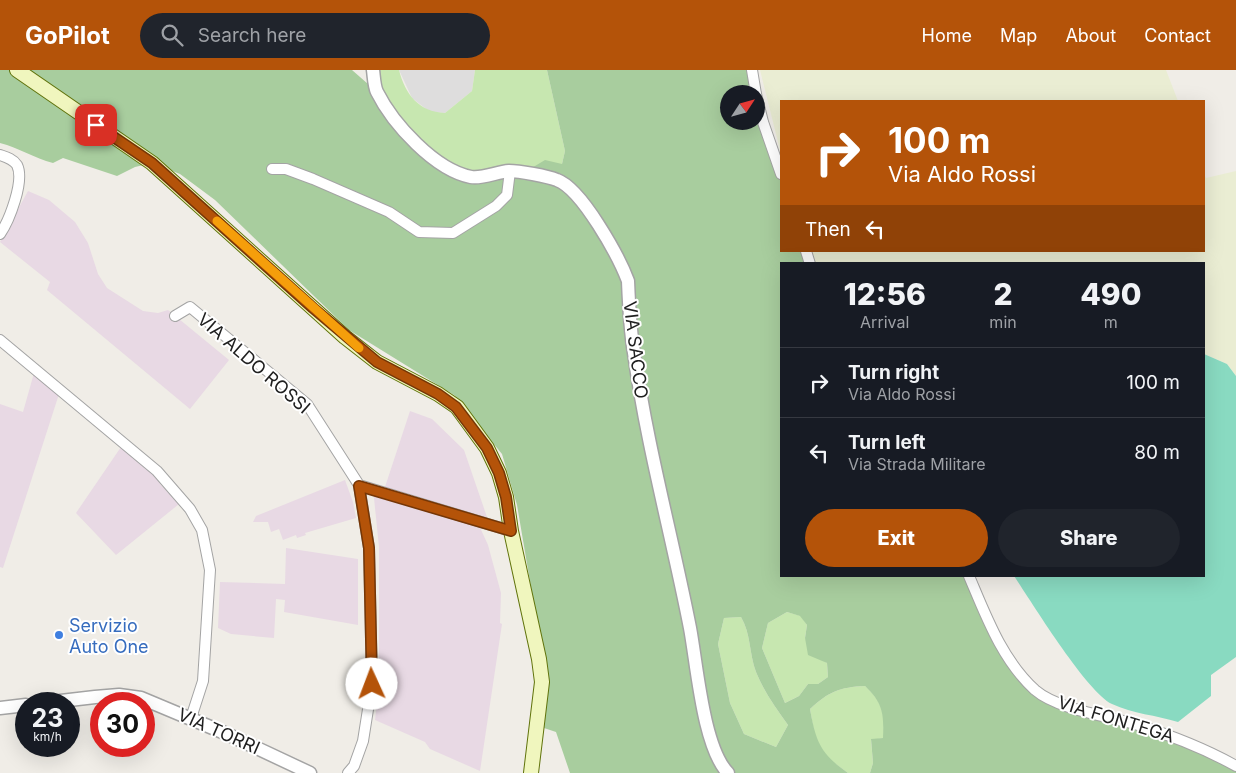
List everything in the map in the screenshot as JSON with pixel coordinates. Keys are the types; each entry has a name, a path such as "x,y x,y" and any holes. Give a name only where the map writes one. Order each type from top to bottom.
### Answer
{"main road":[{"path":"17,70 152,163 313,308 377,362 438,394 456,407 487,448 499,473 506,497 511,531 540,659 542,682 531,773"}],"street":[{"name":"VIA SACCO","path":"373,70 376,91 398,124 428,154 448,168 472,177 510,171 559,180 586,205 625,273 628,282 633,352 650,447 689,627 710,738 718,758 728,773"},
{"path":"752,70 754,85"},
{"path":"765,128 780,171"},
{"path":"0,155 9,157 17,165 19,178 14,205 0,234"},
{"path":"272,169 286,169 313,179 388,212 419,232 453,233 489,211 507,195 510,171"},
{"name":"VIA ALDO ROSSI","path":"175,316 190,307 307,404 359,486 369,548 372,684 364,741 354,766 348,773"},
{"path":"0,340 157,471 190,509 202,530 210,570 204,681 191,718"},
{"path":"359,486 511,531"},
{"name":"VIA FONTEGA","path":"968,577 991,628 1013,666 1036,690 1060,704 1186,741 1236,766"},
{"name":"VIA TORRI","path":"80,700 119,696 140,698 191,718 310,773"},
{"path":"0,708 15,706"}],"shaded area":[{"path":"399,70 475,70 472,91 445,113 430,112 412,98"},
{"path":"28,191 49,200 75,222 88,243 98,274 107,288 143,311 158,313 168,310 229,360 190,409 47,290 50,282 0,242"},
{"path":"34,373 59,394 3,568 0,567 0,404 23,412"},
{"path":"410,411 432,419 464,450 488,520 477,521 488,545 501,593 500,623 502,624 480,771 430,749 425,742 375,720 379,686 379,547 374,498 369,482 385,487"},
{"path":"121,447 157,471 160,484 179,504 116,555 76,513"},
{"path":"345,480 353,502 356,518 305,533 306,535 297,538 296,535 283,540 279,529 271,532 268,522 253,522 256,516"},
{"path":"286,548 358,559 358,625 284,612 285,600 276,599 274,638 231,634 218,628 220,582 285,584"}],"green space":[{"path":"0,70 352,70 376,91 429,154 472,177 496,181 530,169 545,160 562,164 565,151 547,70 752,70 754,85 720,85 720,130 765,130 765,123 780,171 780,252 806,252 809,262 780,262 780,577 969,577 1013,666 1060,704 1136,725 1236,766 1236,773 870,773 873,763 871,739 883,738 883,722 881,709 876,698 865,686 841,689 823,698 810,709 817,738 825,753 848,773 570,773 556,732 544,728 546,675 517,505 502,454 454,395 349,330 215,200 180,174 152,163 135,167 117,176 63,158 53,163 0,143","holes":["787,612 800,616 807,625 805,638 808,655 827,663 828,677 818,684 808,684 799,696 785,703 762,648 768,623","741,617 747,630 754,665 759,679 770,700 788,725 776,747 744,734 730,703 718,644 724,618"]},
{"path":"373,70 399,70 405,87 414,100 428,109 445,113 472,91 475,70 547,70 565,151 562,164 530,169 496,181 472,177 448,168 398,124"},
{"path":"760,70 1166,70 1178,100 780,100 780,150"},
{"path":"1236,171 1236,376 1227,364 1205,354 1205,262 814,262 811,252 1205,252 1205,176 1206,178"},
{"path":"1205,354 1227,364 1236,376 1236,657 1211,675 1211,696 1178,722 1112,704 1101,696 1088,682 1060,646 1015,577 1205,577"},
{"path":"787,612 801,616 807,625 805,638 817,657 827,663 828,677 818,684 808,684 799,696 785,703 762,648 768,623"},
{"path":"741,617 747,630 754,665 759,679 770,700 788,725 776,747 744,734 730,703 718,644 724,618"},
{"path":"865,686 876,698 882,709 884,738 871,740 873,763 870,773 848,773 829,759 821,749 814,732 810,709 823,698 841,689"}],"slow traffic":[{"path":"217,221 359,348"}],"place":[{"name":"Servizio Auto One","path":"59,635"}],"route":[{"path":"96,125 152,163 345,337 377,362 438,394 456,407 487,448 499,473 506,497 511,531 359,486 369,548 369,626 372,684"}]}
